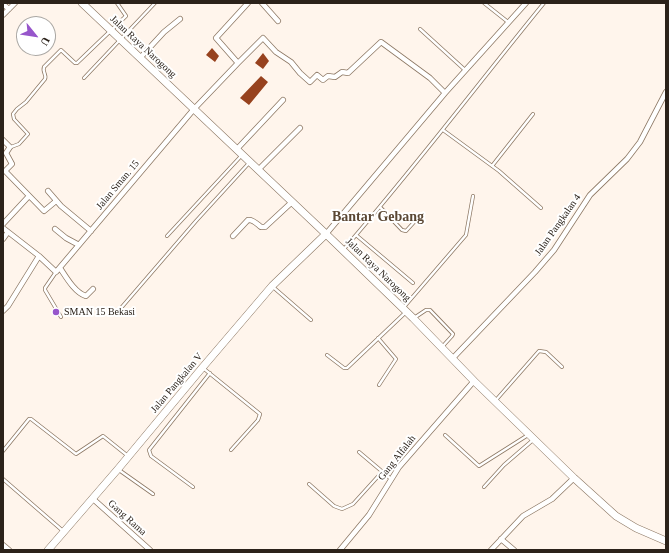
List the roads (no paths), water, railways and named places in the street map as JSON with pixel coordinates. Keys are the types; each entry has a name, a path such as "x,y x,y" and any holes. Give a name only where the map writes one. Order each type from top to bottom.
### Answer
{"main road":[{"name":"Jalan Raya Narogong","path":"82,3 326,234 574,478 616,516 636,528 666,541"},
{"name":"Jalan Pangkalan V","path":"48,550 272,286 326,234"}],"street":[{"path":"3,15 15,3"},
{"path":"238,63 216,38 248,3"},
{"path":"262,3 278,21"},
{"path":"326,234 445,93 526,3"},
{"path":"4,5 9,9"},
{"path":"140,58 164,32 180,19"},
{"name":"Jalan Sman. 15","path":"58,270 194,109 263,38 276,52 290,62 310,82 317,76 323,80 328,76 335,77 342,72 348,73 381,42 430,78 445,93"},
{"name":"Jalan Pangkalan 4","path":"453,358 535,272 554,250 590,195 627,159 643,136 666,92"},
{"path":"237,149 283,100"},
{"path":"258,170 300,128"},
{"path":"3,140 10,147 6,154 12,164 6,172 44,211 56,201"},
{"path":"48,191 56,201 91,231"},
{"path":"3,224 29,196"},
{"path":"233,236 248,220 252,220 261,227 265,227 292,202"},
{"path":"3,228 58,270 81,294 86,296 93,289"},
{"path":"55,229 66,238 79,245"},
{"path":"3,239 8,232"},
{"path":"3,311 8,306 39,256"},
{"name":"Gang Alfalah","path":"340,550 369,515 391,479 404,462 474,381"},
{"path":"491,550 523,516 552,499 574,478"},
{"name":"Gang Rama","path":"92,498 149,550"},
{"path":"501,539 514,550"},
{"path":"3,545 9,550"}],"lane":[{"path":"10,147 19,144 28,134 14,119 13,114 17,108 26,102 44,79 44,67 62,50 77,64 126,16 117,3"},
{"path":"84,78 155,3"},
{"path":"484,3 508,22"},
{"path":"342,250 444,130 480,81 544,3"},
{"path":"420,29 466,70"},
{"path":"492,166 533,114"},
{"path":"444,130 499,171 541,208"},
{"path":"167,236 242,155"},
{"path":"121,308 250,162"},
{"path":"327,356 344,368 347,368 404,310 466,235 473,196"},
{"path":"380,207 402,230 406,230 416,220"},
{"path":"356,235 413,283"},
{"path":"58,270 45,290 61,317"},
{"path":"272,286 311,320"},
{"path":"413,318 426,310 430,310 453,334 442,347"},
{"path":"378,338 396,359 379,385"},
{"path":"495,401 539,351 546,352 562,368"},
{"path":"202,368 260,414 258,420 231,450"},
{"path":"193,487 151,456 149,450 210,373"},
{"path":"4,449 29,419 31,419 76,454 103,436 128,457"},
{"path":"445,435 479,466 531,437"},
{"path":"484,486 531,437"},
{"path":"359,452 391,479"},
{"path":"118,469 153,494"},
{"path":"309,484 334,506 342,509 353,504 382,472"},
{"path":"3,479 63,531"}],"place":[{"name":"SMAN 15 Bekasi","path":"56,312"}],"district":[{"name":"Bantar Gebang","path":"378,217"}]}
